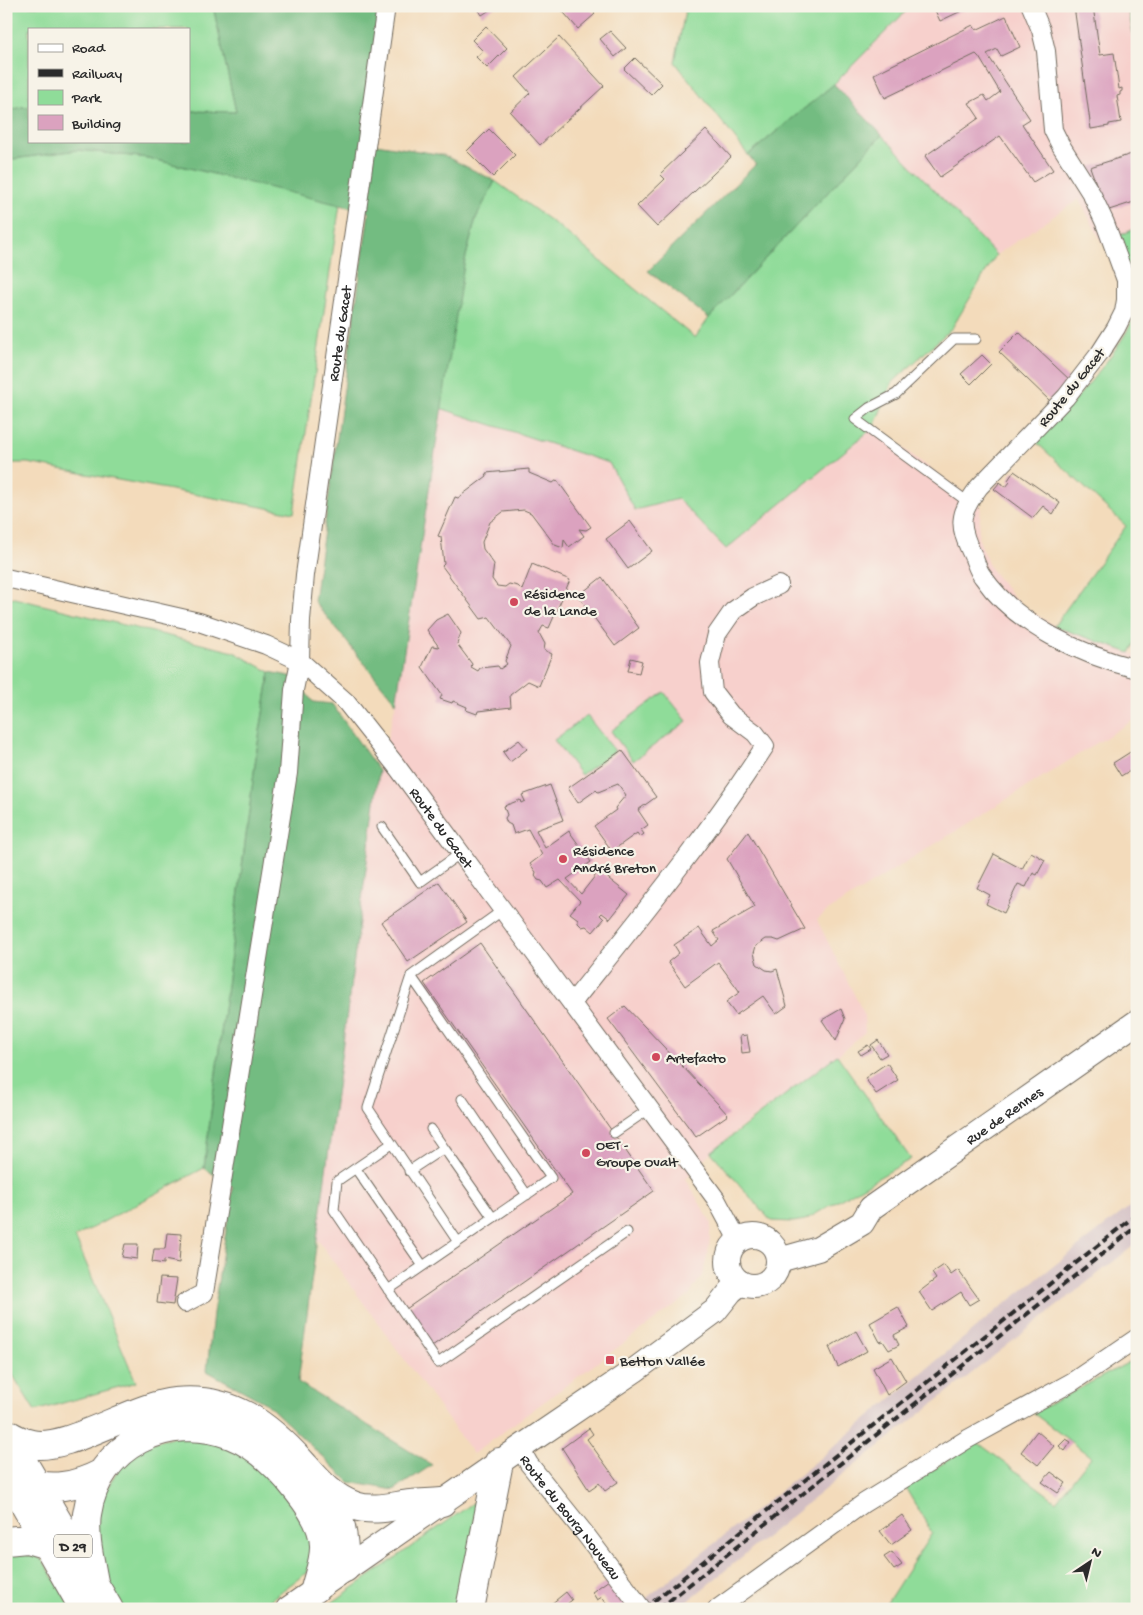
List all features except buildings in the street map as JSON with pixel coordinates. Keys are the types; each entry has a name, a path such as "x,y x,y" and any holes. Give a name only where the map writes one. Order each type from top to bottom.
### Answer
{"main road":[{"name":"Rue de Rennes","path":"777,1253 812,1237 854,1211 871,1208 1137,1022"},
{"path":"744,1238 763,1238 777,1253 778,1269 766,1283 758,1286 749,1286 735,1278 728,1264 728,1254 732,1246 744,1238"},
{"path":"288,1609 635,1370 714,1311 731,1291 735,1278"},
{"path":"6,1433 16,1439 32,1444 56,1443 145,1408 174,1402 193,1401 228,1408 246,1415 264,1426 281,1440 326,1489 344,1502 357,1507 371,1509 442,1502"},
{"path":"94,1582 86,1526 91,1498 102,1473 120,1453 146,1435 178,1427 199,1426 233,1435 249,1444 269,1460 304,1499 322,1533 324,1548 315,1589"},
{"name":"D 29","path":"6,1433 109,1609"},
{"path":"470,1609 487,1522 496,1487 510,1455"},
{"name":"D 29","path":"6,1458 25,1479 36,1484"},
{"name":"D 29","path":"6,1472 84,1609"},
{"path":"36,1484 64,1486 89,1480 102,1473"},
{"path":"326,1489 338,1512 344,1535 345,1568"},
{"path":"6,1541 27,1539 48,1545"}],"street":[{"name":"Route du Gacet","path":"300,661 305,575 386,6"},
{"name":"Route du Gacet","path":"1031,6 1041,30 1046,51 1053,130 1092,194 1105,223 1126,280 1126,300 1124,312 1116,328 1066,398 979,487 968,502 962,514 962,528 982,576 1022,618 1080,650 1137,669"},
{"name":"Route du Gacet","path":"6,578 199,622 266,644 300,661 346,702 395,764 716,1199 741,1224 744,1238"},
{"path":"572,1003 654,902 743,780 765,746 756,732 731,715 713,692 710,663 717,634 733,611 753,597 778,584"},
{"path":"185,1303 204,1293 288,773 294,690 300,661"},
{"path":"717,1609 864,1503 966,1440 1072,1382 1137,1338"},
{"name":"Route du Bourg Nouveau","path":"510,1455 528,1464 586,1535 642,1609"}],"lane":[{"path":"968,502 855,419 869,408 896,394 954,339 976,339"},
{"path":"382,827 420,882 461,853"},
{"path":"458,1242 368,1108 410,976 503,910"},
{"path":"388,1290 555,1176 410,976"},
{"path":"462,1099 527,1195"},
{"path":"614,1133 650,1109"},
{"path":"431,1129 493,1218"},
{"path":"391,1144 338,1182 334,1210 438,1363 627,1232"},
{"path":"410,1171 444,1148"},
{"path":"356,1169 423,1266"}],"shaded area":[{"path":"911,6 1128,6 1137,57 1137,228 1103,244 1079,199 996,255 834,84"},
{"path":"440,408 609,463 635,510 678,499 726,549 874,427 981,506 978,537 990,568 1020,605 1054,626 1137,655 1137,718 826,912 817,920 864,1014 865,1032 825,1066 740,1128 711,1152 686,1179 711,1223 709,1247 703,1274 689,1295 473,1454 317,1239 379,771 396,703"},
{"path":"1137,1201 1137,1243 825,1489 678,1609 633,1609 808,1468 996,1311"}],"green space":[{"path":"6,6 213,6 236,112 190,111 190,28 28,28 28,107 6,111"},
{"path":"213,6 382,6 364,142 443,155 495,181 476,218 464,264 396,703 314,601 369,212 148,158 78,150 6,160 6,111 22,107 28,107 28,142 190,142 190,111 236,112"},
{"path":"686,6 911,6 834,84 748,155 675,62"},
{"path":"1128,6 1137,6 1137,57"},
{"path":"834,84 882,135 709,318 648,271 756,164 748,155"},
{"path":"882,135 996,255 952,328 892,383 874,427 726,549 678,499 635,510 609,463 440,408 464,264 476,218 495,181 558,226 695,338 709,318"},
{"path":"78,150 148,158 340,204 294,513 28,463 6,463 6,160"},
{"path":"1137,228 1137,639 1130,653 1054,626 1126,526 1036,442 1110,357 1132,320 1136,307 1134,289 1116,237"},
{"path":"6,596 234,652 270,672 257,749 204,1168 75,1237 136,1382 35,1411 6,1364"},
{"path":"270,672 294,677 313,702 332,704 379,771 298,1382 432,1465 394,1490 349,1482 267,1404 207,1371 213,1313 233,1187 204,1168 257,749"},
{"path":"664,692 687,721 633,761 611,731"},
{"path":"587,716 615,751 581,775 554,740"},
{"path":"837,1055 911,1159 805,1220 793,1222 771,1221 711,1152"},
{"path":"1137,1358 1137,1609 883,1609 932,1533 905,1487 977,1442 1056,1501 1091,1457 1033,1413"},
{"path":"183,1434 221,1439 253,1459 288,1494 317,1548 306,1573 258,1609 119,1609 100,1565 93,1531 103,1495 120,1466 148,1444"},
{"path":"478,1501 460,1609 323,1609 473,1503"},
{"path":"29,1552 43,1560 72,1609 6,1609 6,1553"}],"railway":[{"path":"644,1609 1137,1214"},
{"path":"659,1609 1137,1226"}],"place":[{"name":"Résidence de la Lande","path":"514,602"},
{"name":"Résidence André Breton","path":"563,859"},
{"name":"Artefacto","path":"656,1057"},
{"name":"OET - Groupe Ovalt","path":"586,1153"},
{"name":"Betton Vallée","path":"610,1360"}]}
